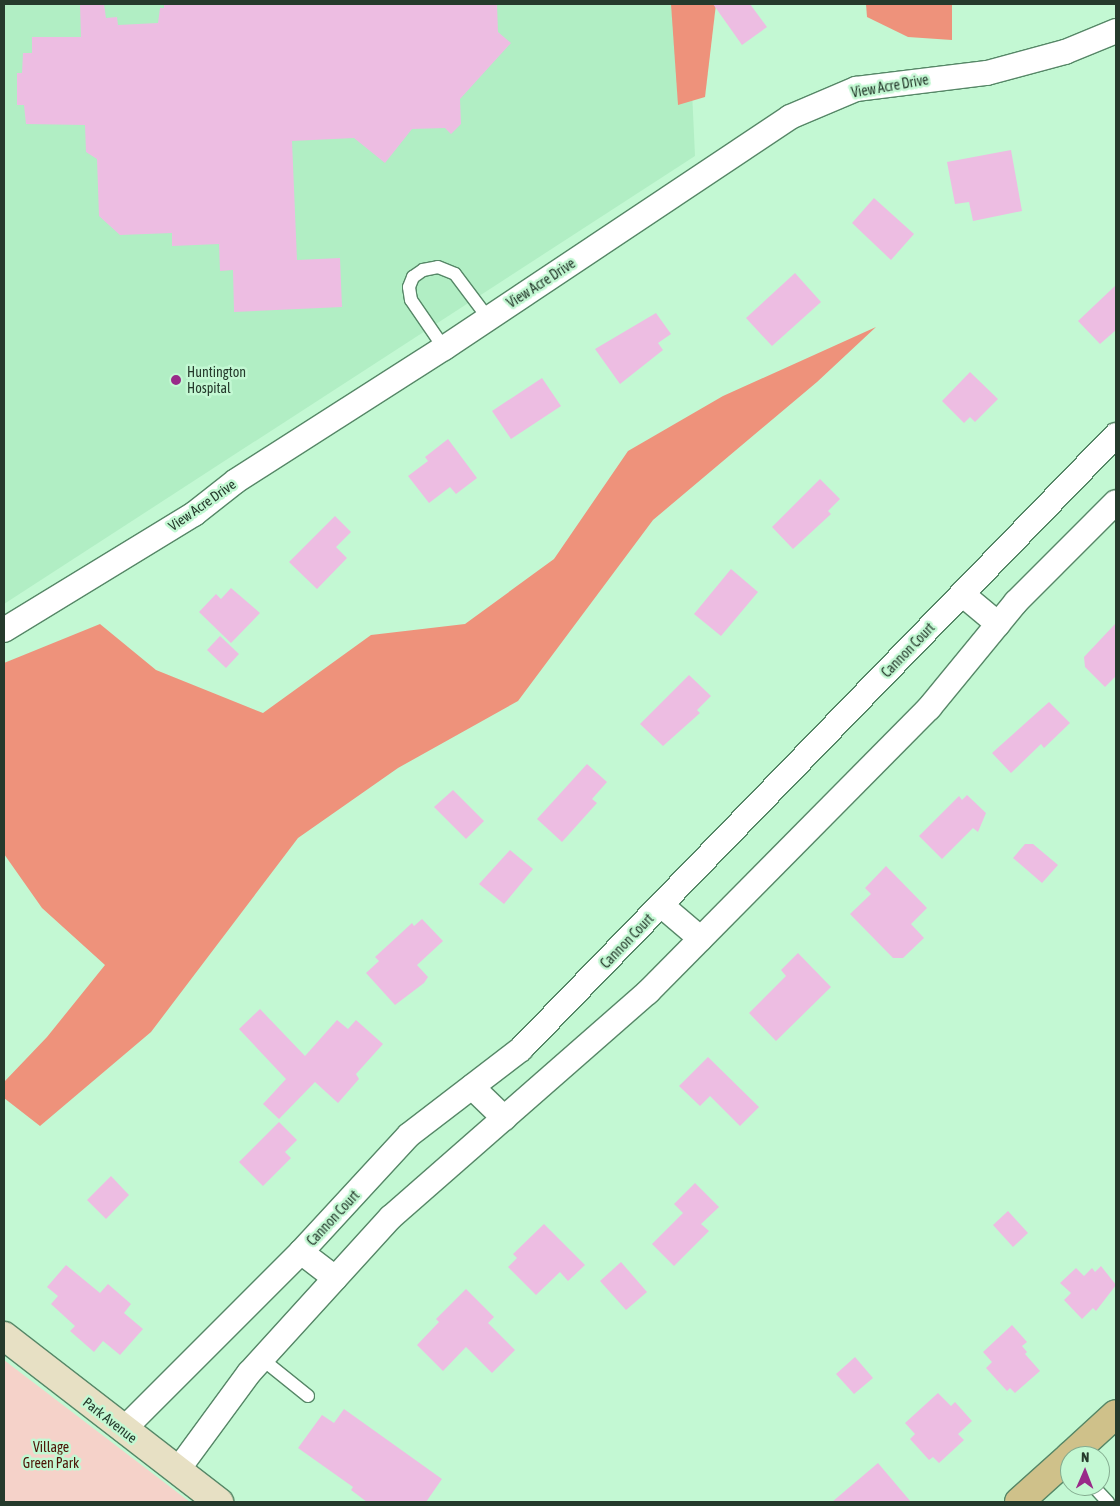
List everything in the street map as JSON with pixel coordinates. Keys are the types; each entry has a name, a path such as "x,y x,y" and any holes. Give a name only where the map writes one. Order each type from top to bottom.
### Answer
{"main road":[{"name":"Park Avenue","path":"4,1336 218,1502"},
{"path":"1082,1446 1116,1414"},
{"path":"1020,1502 1060,1466"}],"street":[{"name":"View Acre Drive","path":"4,630 194,514 236,481 444,348 790,117 856,90 987,73 1065,52 1116,31"},
{"name":"Cannon Court","path":"123,1430 301,1252 410,1135 522,1049 1116,435"},
{"path":"177,1471 262,1359 391,1217 648,992 929,708 998,624 1116,502"},
{"path":"962,594 998,624"},
{"path":"661,905 701,939"},
{"path":"472,1086 504,1118"},
{"path":"301,1252 335,1278"}],"lane":[{"path":"444,348 411,300 409,287 413,276 423,270 438,267 456,274 488,318"},
{"path":"262,1359 308,1396"}],"shaded area":[{"name":"Huntington Hospital","path":"4,4 688,4 695,156 4,604"},
{"path":"671,4 716,4 705,97 678,105"},
{"path":"866,4 952,4 952,40 908,37 867,17"},
{"path":"876,327 817,382 653,520 518,701 398,768 298,838 151,1032 40,1126 4,1098 4,1082 47,1037 105,965 42,908 4,854 4,663 100,624 156,670 263,713 371,635 465,624 554,559 628,451 723,396"}],"green space":[{"name":"Village Green Park","path":"4,1360 190,1502 4,1502"}],"building":[{"path":"80,4 104,4 106,18 117,17 118,25 158,23 160,8 164,8 164,4 497,4 498,32 511,43 460,99 461,124 451,134 445,128 412,129 385,163 354,138 292,141 297,260 340,258 342,307 234,312 233,270 220,271 219,244 172,246 172,233 120,235 99,216 97,159 86,152 85,125 26,124 24,105 17,105 17,73 22,73 23,53 32,53 32,37 81,37"},
{"path":"713,4 750,4 767,27 742,45"},
{"path":"1011,150 1022,211 973,221 969,202 955,204 947,162"},
{"path":"874,198 914,234 891,260 852,223"},
{"path":"795,273 821,302 772,346 746,318"},
{"path":"1116,285 1116,330 1100,344 1078,321"},
{"path":"656,313 671,334 658,343 663,350 620,384 595,349"},
{"path":"970,372 998,399 975,422 970,417 964,423 942,401"},
{"path":"542,378 561,406 511,439 492,411"},
{"path":"448,439 477,478 456,494 450,487 429,503 408,476 428,461 425,457"},
{"path":"820,479 840,499 828,511 831,514 793,549 772,527"},
{"path":"335,516 351,532 336,547 347,558 317,589 289,562"},
{"path":"731,569 758,592 721,636 694,614"},
{"path":"231,588 260,613 231,643 199,612 216,594 221,599"},
{"path":"1116,623 1116,676 1105,687 1085,667 1084,657"},
{"path":"220,636 239,654 226,668 207,650"},
{"path":"689,675 711,696 697,710 700,713 663,746 640,724"},
{"path":"1049,702 1070,723 1044,748 1041,744 1011,773 992,753"},
{"path":"587,764 607,782 592,799 597,803 562,842 537,819"},
{"path":"453,790 484,821 466,839 434,807"},
{"path":"967,795 986,813 978,832 973,828 942,859 919,836 959,796 962,800"},
{"path":"1025,844 1033,844 1058,865 1042,883 1013,858"},
{"path":"510,850 533,869 504,904 479,884"},
{"path":"886,866 927,908 911,924 924,938 903,958 893,958 850,914 871,894 865,888"},
{"path":"422,919 443,941 417,965 428,977 424,983 395,1005 366,973 379,961 375,957 412,923 414,926"},
{"path":"798,953 831,987 776,1041 749,1013 786,976 781,970"},
{"path":"260,1009 305,1056 337,1020 348,1029 356,1020 383,1044 356,1074 359,1079 338,1103 315,1082 279,1119 263,1104 286,1079 239,1029"},
{"path":"708,1057 759,1107 740,1126 710,1096 700,1106 679,1086"},
{"path":"279,1122 297,1140 285,1152 291,1158 263,1186 239,1162"},
{"path":"111,1176 129,1195 106,1219 87,1200"},
{"path":"695,1183 719,1207 701,1224 709,1231 674,1266 652,1244 683,1213 674,1204"},
{"path":"1008,1211 1028,1233 1013,1247 993,1225"},
{"path":"544,1224 585,1265 568,1281 560,1272 536,1295 508,1267 517,1258 513,1254"},
{"path":"621,1262 647,1292 626,1310 600,1281"},
{"path":"66,1265 100,1293 108,1284 131,1304 124,1313 143,1329 120,1355 103,1341 94,1352 70,1331 75,1326 51,1304 58,1296 47,1287"},
{"path":"1101,1266 1116,1285 1096,1311 1093,1308 1082,1319 1064,1300 1071,1293 1060,1283 1076,1268 1084,1276 1092,1268 1095,1272"},
{"path":"466,1289 494,1317 488,1323 515,1350 492,1373 466,1347 443,1371 417,1345 439,1322 436,1319"},
{"path":"1012,1325 1027,1342 1022,1346 1027,1352 1025,1354 1040,1371 1015,1393 1010,1388 1007,1391 986,1368 992,1362 983,1352"},
{"path":"855,1357 873,1378 854,1394 836,1374"},
{"path":"938,1393 951,1406 955,1402 972,1421 958,1434 964,1440 939,1463 933,1457 929,1460 910,1439 915,1434 905,1423"},
{"path":"344,1409 442,1479 426,1502 367,1502 351,1490 353,1487 298,1448 322,1415 334,1423"},
{"path":"878,1463 911,1502 832,1502"}],"place":[{"name":"Huntington Hospital","path":"176,380"}]}
